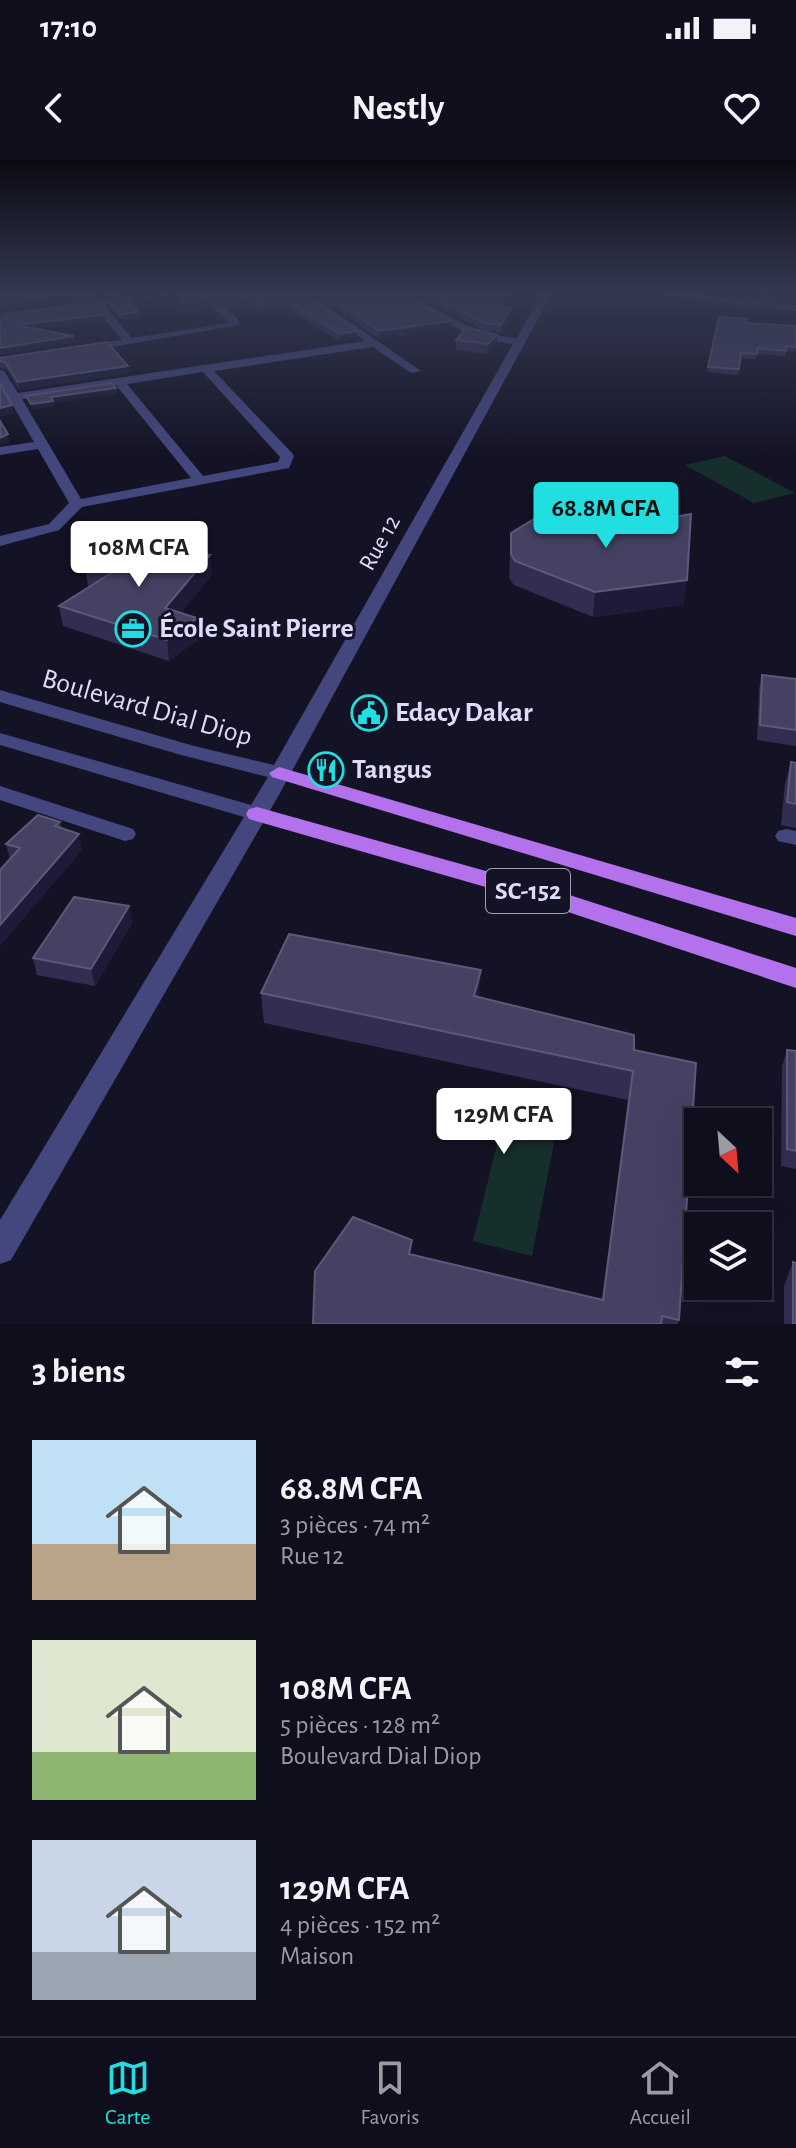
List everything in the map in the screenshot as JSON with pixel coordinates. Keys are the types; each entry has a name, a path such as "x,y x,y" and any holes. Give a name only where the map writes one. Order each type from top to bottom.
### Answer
{"main road":[{"path":"279,773 796,927"},
{"name":"SC-152","path":"257,814 546,896 796,978"}],"street":[{"path":"71,351 82,349"},
{"path":"14,397 332,349"},
{"path":"384,349 415,371"},
{"name":"Rue 12","path":"0,1249 257,814 515,349"},
{"path":"0,541 54,527 77,504 284,465 287,456 205,368"},
{"path":"0,373 77,504"},
{"path":"119,381 201,482"},
{"path":"0,451 40,445"},
{"name":"Boulevard Dial Diop","path":"0,696 174,747 279,773"},
{"path":"0,739 257,814"},
{"path":"0,793 125,834"}],"green space":[{"path":"725,456 795,493 754,503 685,465"},
{"path":"503,1120 556,1132 532,1256 473,1241"}],"building":[{"path":"58,349 113,349 128,366 18,382 0,358"},
{"path":"712,349 758,349 757,354 741,353 739,369 708,367"},
{"path":"112,383 116,388 51,397 53,401 31,404 26,396"},
{"path":"0,384 12,405 0,408"},
{"path":"0,421 8,434 0,438"},
{"path":"620,511 649,522 691,514 687,580 595,592 515,561 511,554 511,533 534,519"},
{"path":"109,543 210,555 165,608 197,618 167,640 59,606 116,570 85,567"},
{"path":"762,675 796,679 796,730 760,725"},
{"path":"791,762 796,763 796,804 787,802"},
{"path":"38,815 60,822 55,826 79,834 0,925 0,870 20,848 6,844"},
{"path":"74,897 129,906 91,969 33,958"},
{"path":"289,934 481,970 474,996 634,1035 634,1050 696,1063 693,1108 684,1108 684,1196 687,1196 679,1320 662,1316 661,1324 313,1324 315,1271 353,1217 412,1240 409,1254 603,1300 633,1071 261,993"},
{"path":"787,1050 796,1051 796,1151 787,1149"},
{"path":"793,1262 796,1263 796,1324 793,1324"}],"place":[{"name":"École Saint Pierre","path":"133,629"},
{"name":"Edacy Dakar","path":"369,713"},
{"name":"Tangus","path":"326,770"}]}
